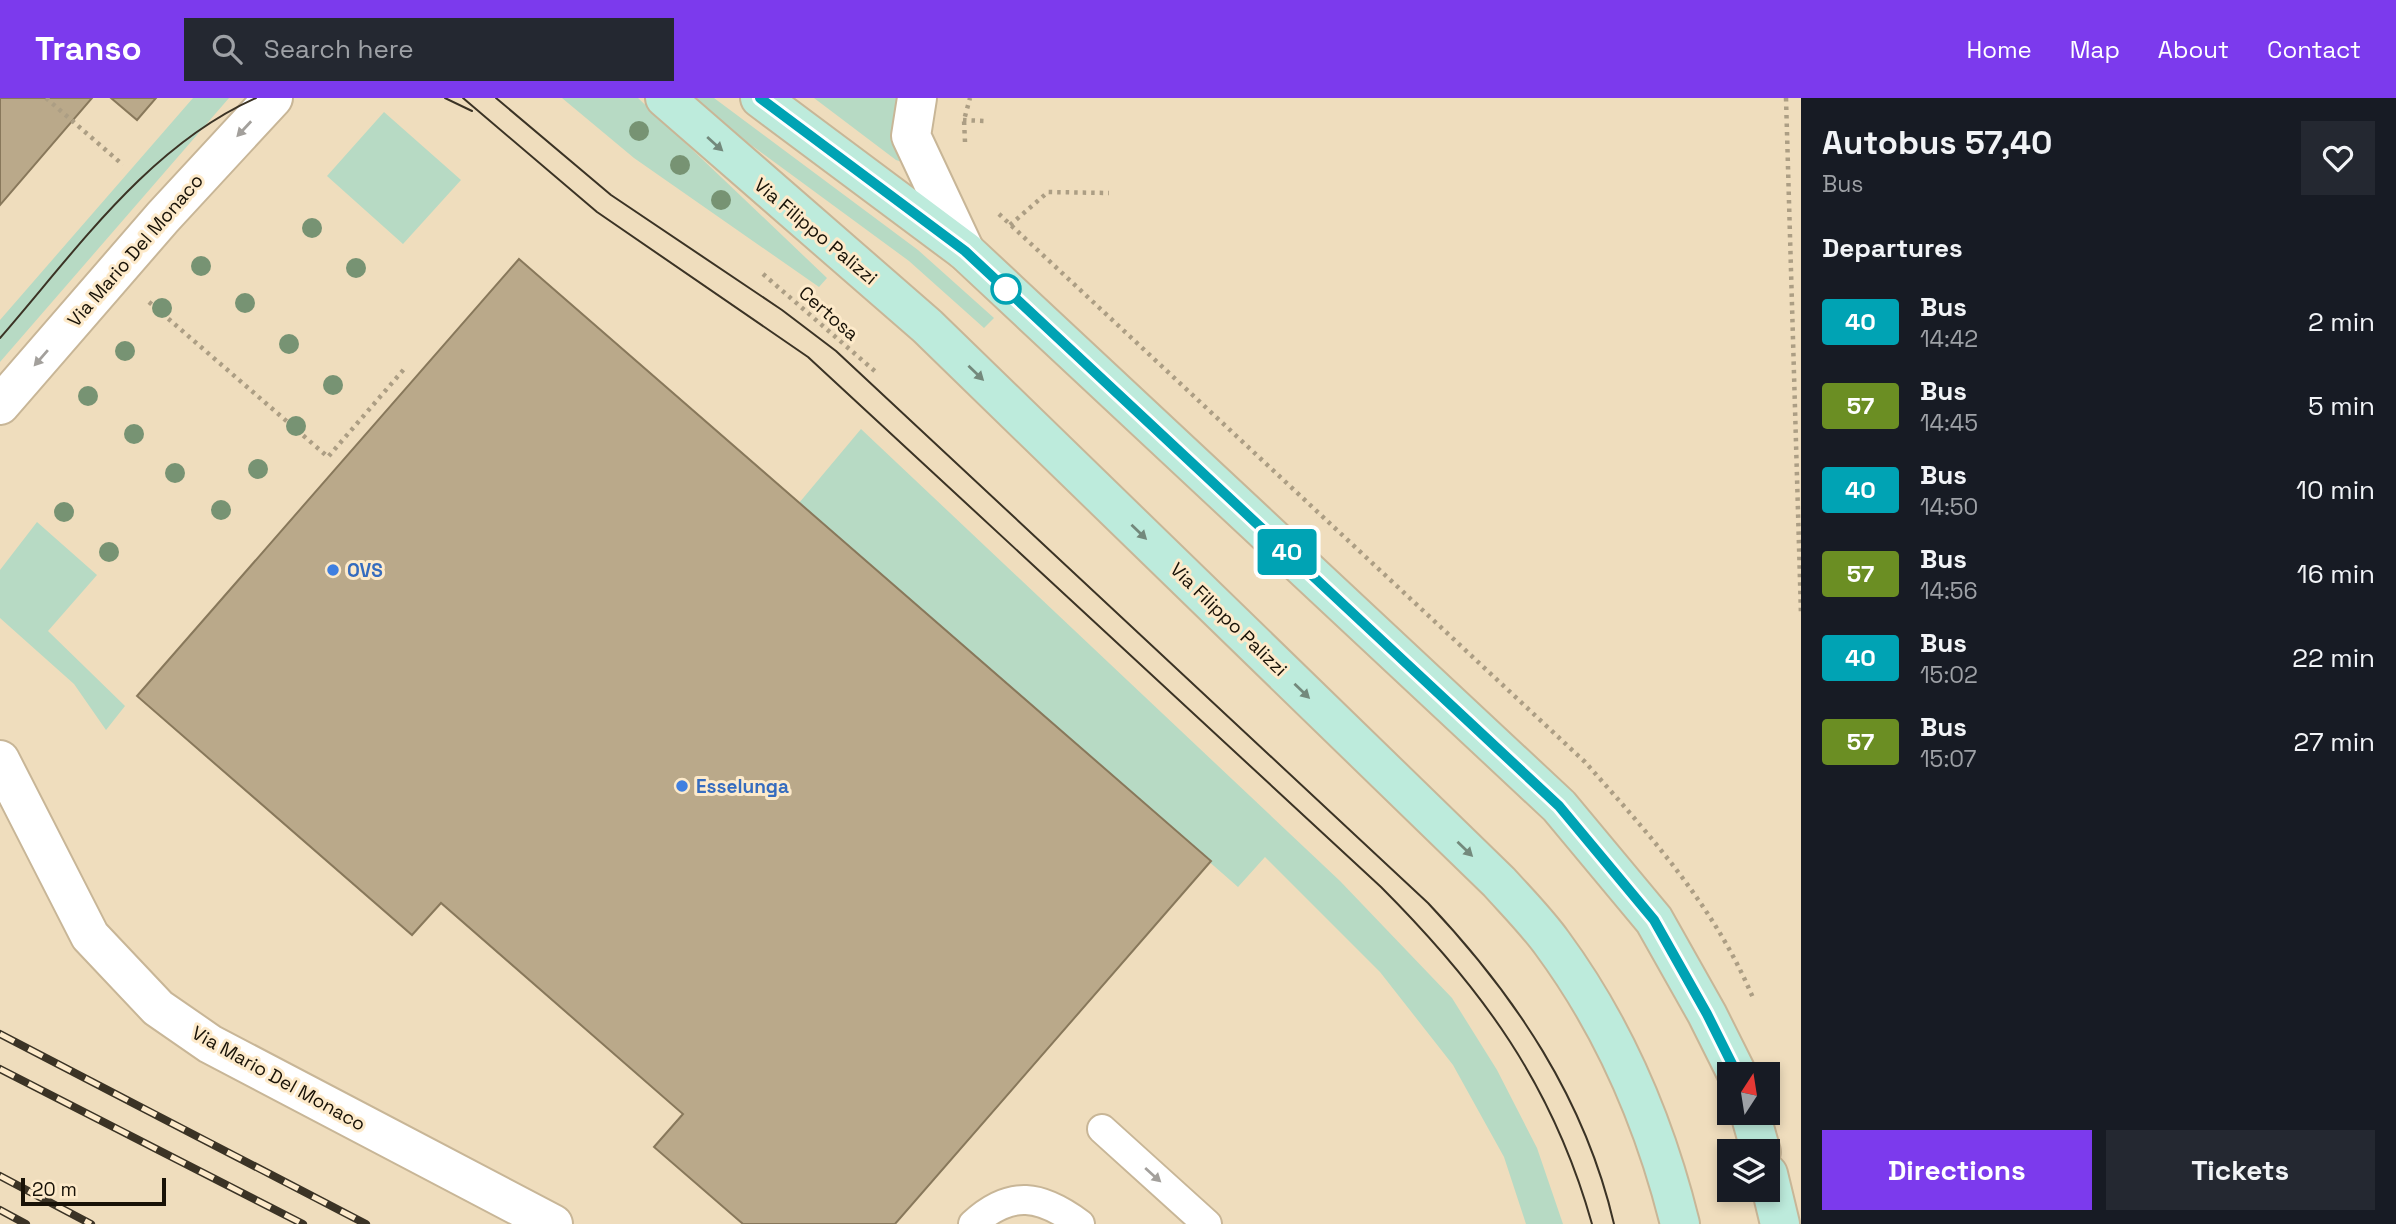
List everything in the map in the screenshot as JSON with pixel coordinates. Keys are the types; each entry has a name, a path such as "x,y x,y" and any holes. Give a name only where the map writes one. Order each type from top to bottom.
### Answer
{"main road":[{"name":"Via Filippo Palizzi","path":"665,98 927,326 1499,882 1552,942 1629,1071 1656,1139 1680,1224"},
{"path":"760,98 965,251 1559,806 1654,920 1731,1062"},
{"path":"1775,1202 1780,1224"}],"street":[{"name":"Via Mario Del Monaco","path":"0,405 163,217 273,98"},
{"path":"917,98 911,136 965,251"},
{"name":"Via Mario Del Monaco","path":"0,760 90,936 158,1008 210,1044 553,1224"}],"lane":[{"path":"1102,1129 1207,1224"},
{"path":"973,1224 992,1206 1024,1198 1056,1206 1080,1224"}],"path":[{"path":"46,98 123,165"},
{"path":"1786,98 1801,615"},
{"path":"1010,225 1048,192 1109,193"},
{"name":"Certosa","path":"763,274 877,373"},
{"path":"146,299 328,457 405,368"}],"green space":[{"path":"193,98 229,98 0,362 0,320"},
{"path":"562,98 638,98 827,278 819,287 634,158"},
{"path":"693,98 714,98 918,250 994,318 984,328 909,261 709,114"},
{"path":"814,98 904,98 902,162 896,160"},
{"path":"384,112 461,180 403,244 327,176"},
{"path":"861,429 1340,881 1452,998 1497,1070 1537,1148 1563,1224 1526,1224 1504,1157 1453,1065 1380,972 1265,857 1238,887 799,503"},
{"path":"37,522 97,575 48,631 125,706 106,730 74,684 0,618 0,570"}],"building":[{"path":"0,98 92,98 0,205"},
{"path":"111,98 156,98 137,120"},
{"name":"Esselunga","path":"519,259 1211,861 895,1224 743,1224 654,1147 683,1114 441,903 412,935 137,696"}],"tram line":[{"path":"0,338 85,237 147,172 217,119 256,98"},
{"path":"445,98 472,111"},
{"path":"463,98 597,212 808,357 1381,887 1451,963 1510,1041 1557,1127 1592,1224"},
{"path":"496,98 611,195 782,310 836,351 1428,903 1490,974 1543,1051 1585,1134 1614,1224"}],"railway":[{"path":"0,1034 366,1224"},
{"path":"0,1069 303,1224"},
{"path":"0,1176 91,1224"},
{"path":"0,1210 26,1224"}],"bus line":[{"name":"40","path":"760,98 965,251 1559,806 1654,920 1732,1062"}],"place":[{"name":"OVS","path":"333,570"},
{"name":"Esselunga","path":"682,786"}]}
